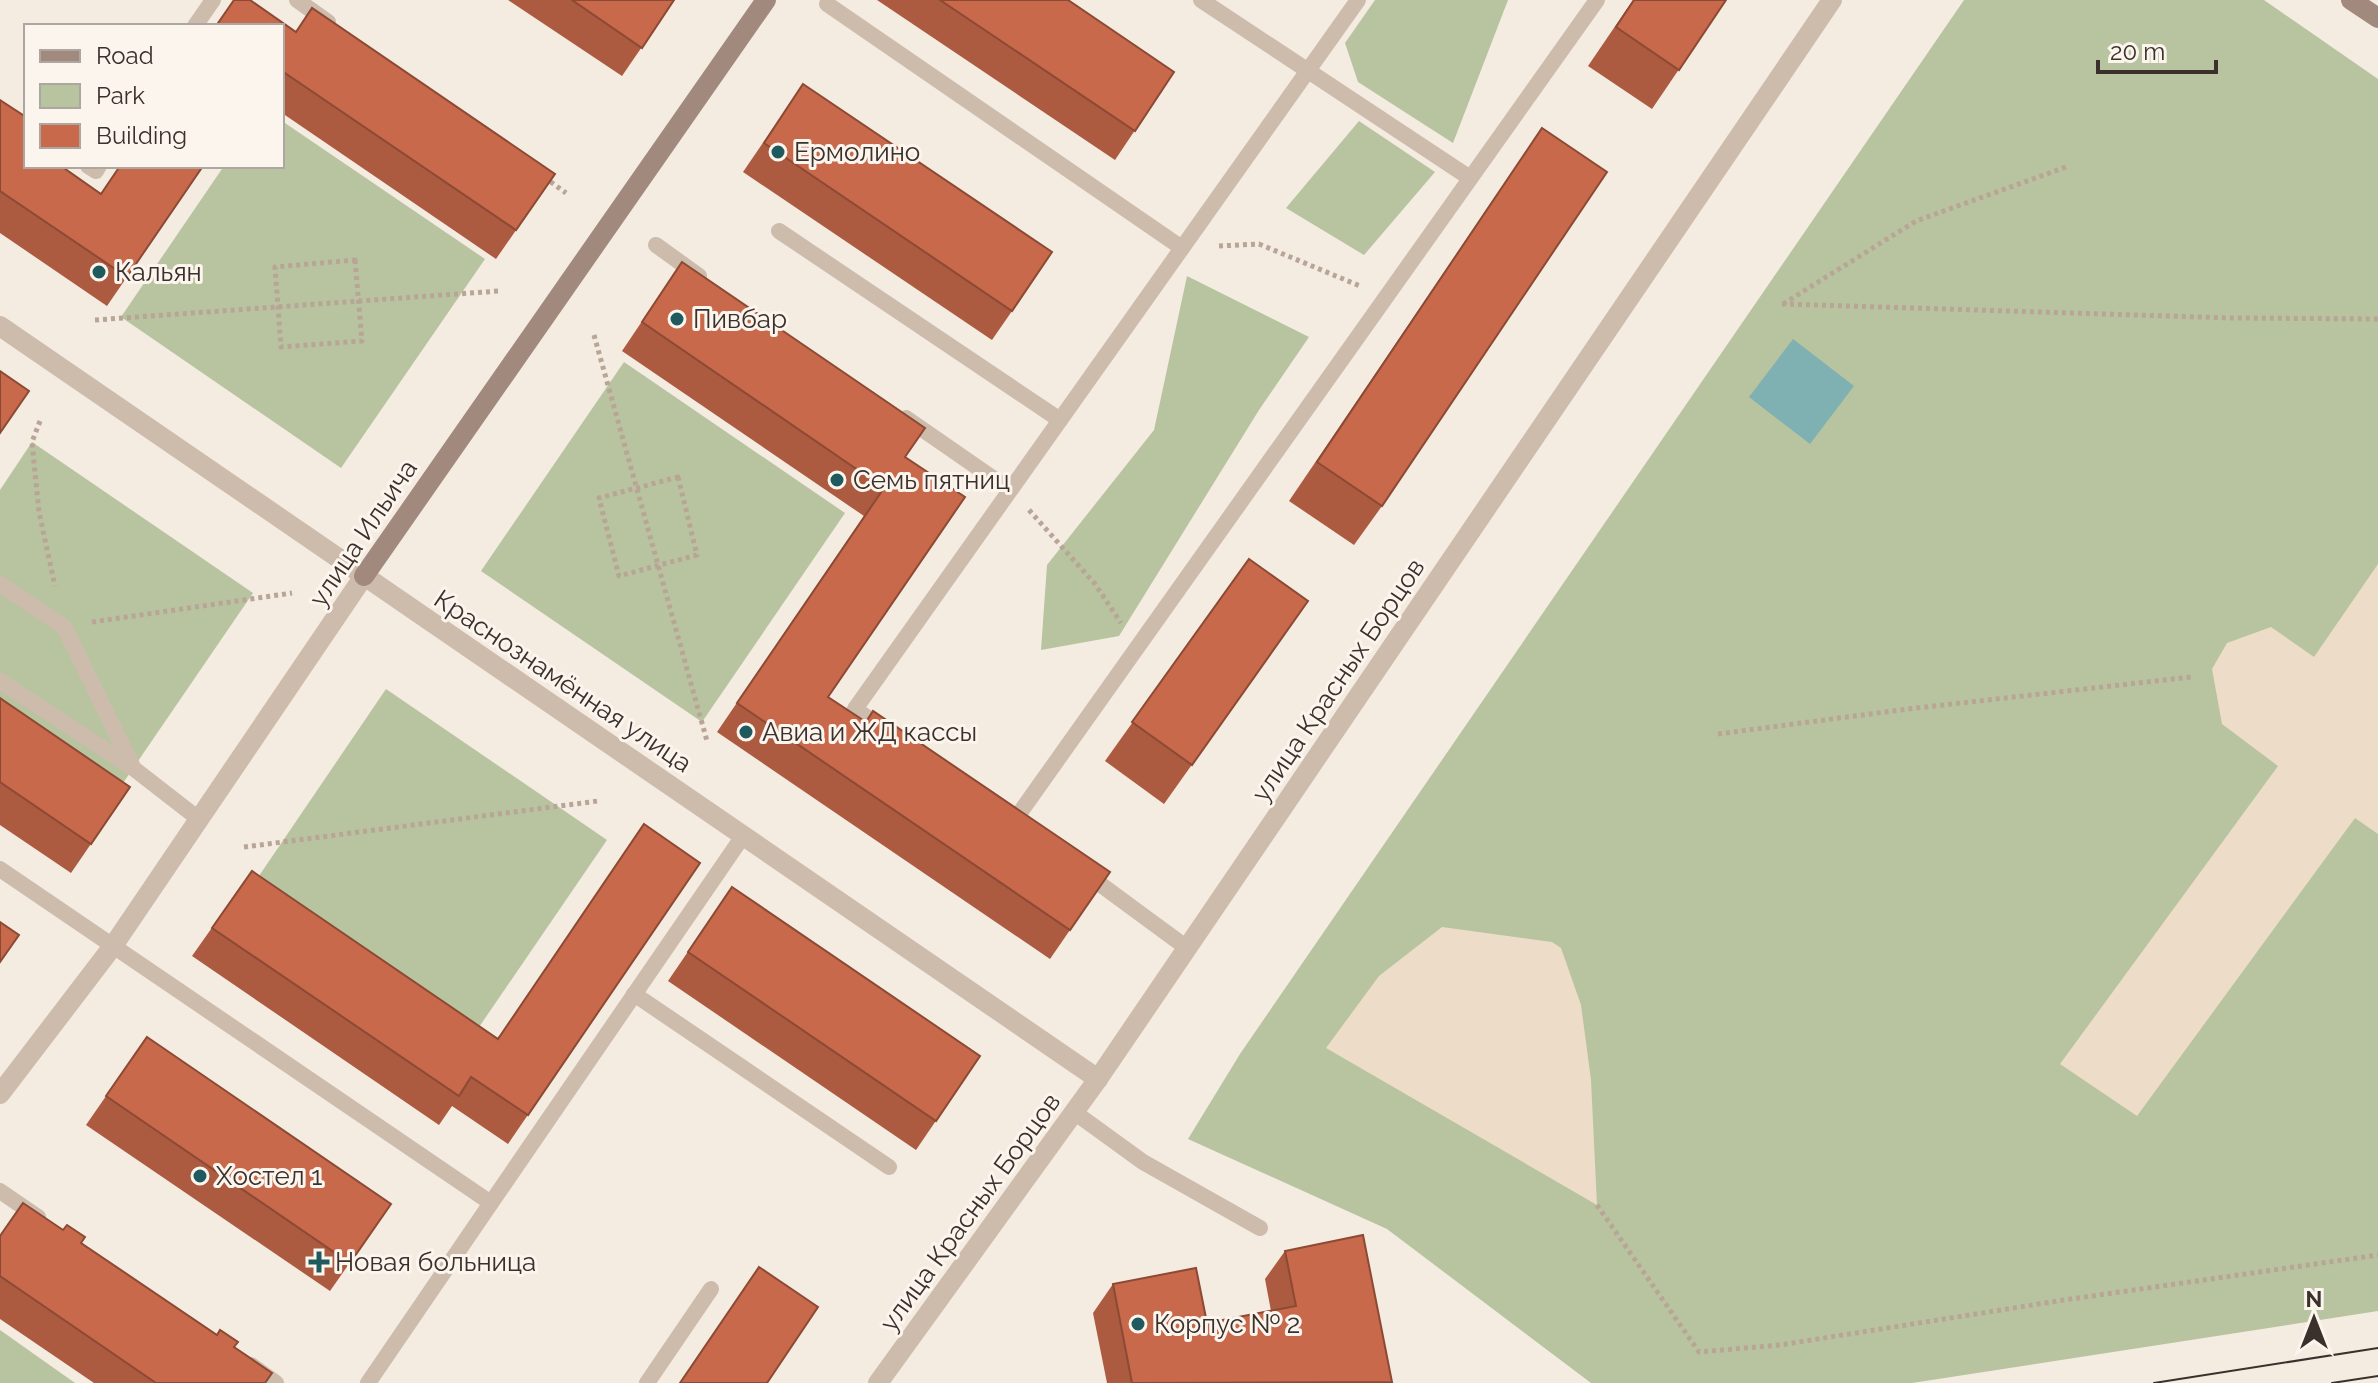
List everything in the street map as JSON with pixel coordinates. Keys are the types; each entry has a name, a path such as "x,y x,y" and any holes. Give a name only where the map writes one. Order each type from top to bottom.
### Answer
{"street":[{"name":"улица Ильича","path":"0,1094 113,946 364,576 766,0"},
{"name":"улица Красных Борцов","path":"878,1383 1098,1079 1832,0"},
{"path":"2351,0 2378,18"},
{"name":"Краснознамённая улица","path":"0,326 1098,1079"}],"lane":[{"path":"196,24 213,0"},
{"path":"297,0 346,35"},
{"path":"1201,0 1470,178"},
{"path":"892,735 855,709 1358,0"},
{"path":"1014,821 1597,0"},
{"path":"827,4 1182,248"},
{"path":"779,231 1060,420"},
{"path":"656,245 708,282"},
{"path":"892,408 1010,490"},
{"path":"0,584 64,627 133,768"},
{"path":"0,681 133,768 200,820"},
{"path":"368,1383 743,836"},
{"path":"1074,865 1187,948"},
{"path":"0,869 491,1203"},
{"path":"634,994 889,1167"},
{"path":"1074,1112 1143,1162 1260,1228"},
{"path":"0,1191 50,1226"},
{"path":"647,1383 711,1289"},
{"path":"239,1357 276,1383"}],"path":[{"path":"2066,167 1916,221 1782,304 2233,318 2378,319"},
{"path":"542,175 566,193"},
{"path":"1182,248 1259,244 1386,296"},
{"path":"355,260 362,341 281,347 278,307 275,267 355,260"},
{"path":"95,320 499,291"},
{"path":"594,335 707,741"},
{"path":"40,421 32,442 39,512 64,627 292,593"},
{"path":"678,477 697,555 658,565 619,576 599,498 678,477"},
{"path":"1010,490 1095,584 1138,647"},
{"path":"1718,734 2191,677"},
{"path":"244,847 598,801"},
{"path":"1597,1205 1699,1352 1780,1345 2378,1255"}],"green space":[{"path":"1375,0 1508,0 1453,143 1358,82 1345,43"},
{"path":"1964,0 2264,0 2378,79 2378,1311 1912,1383 1591,1383 1387,1229 1188,1139 1240,1054"},
{"path":"1359,121 1435,172 1364,255 1286,208"},
{"path":"284,122 485,259 341,468 121,317 223,168 284,168"},
{"path":"1187,276 1309,337 1259,410 1119,636 1041,650 1047,565 1154,430"},
{"path":"624,362 845,513 702,722 481,571"},
{"path":"32,442 253,593 110,802 0,727 0,490"},
{"path":"386,689 607,840 464,1049 244,898"},
{"path":"0,1330 75,1383 0,1383"}],"shaded area":[{"path":"2378,564 2378,834 2355,818 2137,1116 2060,1064 2278,766 2222,724 2212,669 2227,643 2271,627 2314,657"},
{"path":"1442,927 1552,942 1561,948 1581,1005 1591,1080 1597,1205 1326,1048 1379,976"}],"water":[{"path":"1793,339 1854,386 1810,444 1749,397"}],"building":[{"path":"234,0 250,0 296,32 312,8 555,174 516,230 284,72 284,24 217,24"},
{"path":"572,0 674,0 642,48"},
{"path":"940,0 1068,0 1174,72 1135,131"},
{"path":"1634,0 1726,0 1679,70 1616,27"},
{"path":"803,84 1052,252 1012,311 764,143"},
{"path":"0,100 24,116 24,168 64,168 101,194 119,168 202,168 127,277 0,191"},
{"path":"1542,128 1607,172 1382,506 1317,462"},
{"path":"682,262 925,428 905,457 965,497 828,697 866,722 873,711 1110,872 1070,930 737,703 884,488 642,322"},
{"path":"0,371 29,391 0,433"},
{"path":"1249,559 1308,601 1192,765 1132,722"},
{"path":"0,698 130,787 91,844 0,782"},
{"path":"644,824 700,863 528,1115 471,1077 459,1096 212,928 252,871 498,1039"},
{"path":"732,887 980,1056 936,1121 688,952"},
{"path":"0,922 19,935 0,962"},
{"path":"147,1037 391,1204 350,1263 106,1096"},
{"path":"23,1203 63,1230 67,1225 85,1237 81,1243 217,1335 220,1330 238,1342 234,1347 272,1373 265,1383 156,1383 0,1276 0,1236"},
{"name":"Корпус № 2","path":"1363,1235 1392,1382 1132,1383 1113,1284 1196,1268 1207,1323 1296,1306 1285,1251"},
{"path":"759,1267 818,1307 767,1383 680,1383"}],"tram line":[{"path":"2154,1383 2378,1348"},
{"path":"2332,1383 2378,1376"}],"place":[{"name":"Ермолино","path":"778,152"},
{"name":"Кальян","path":"99,272"},
{"name":"Пивбар","path":"677,319"},
{"name":"Семь пятниц","path":"837,480"},
{"name":"Авиа и ЖД кассы","path":"746,732"},
{"name":"Хостел 1","path":"200,1176"},
{"name":"Новая больница","path":"319,1262"},
{"name":"Корпус № 2","path":"1138,1324"}]}
